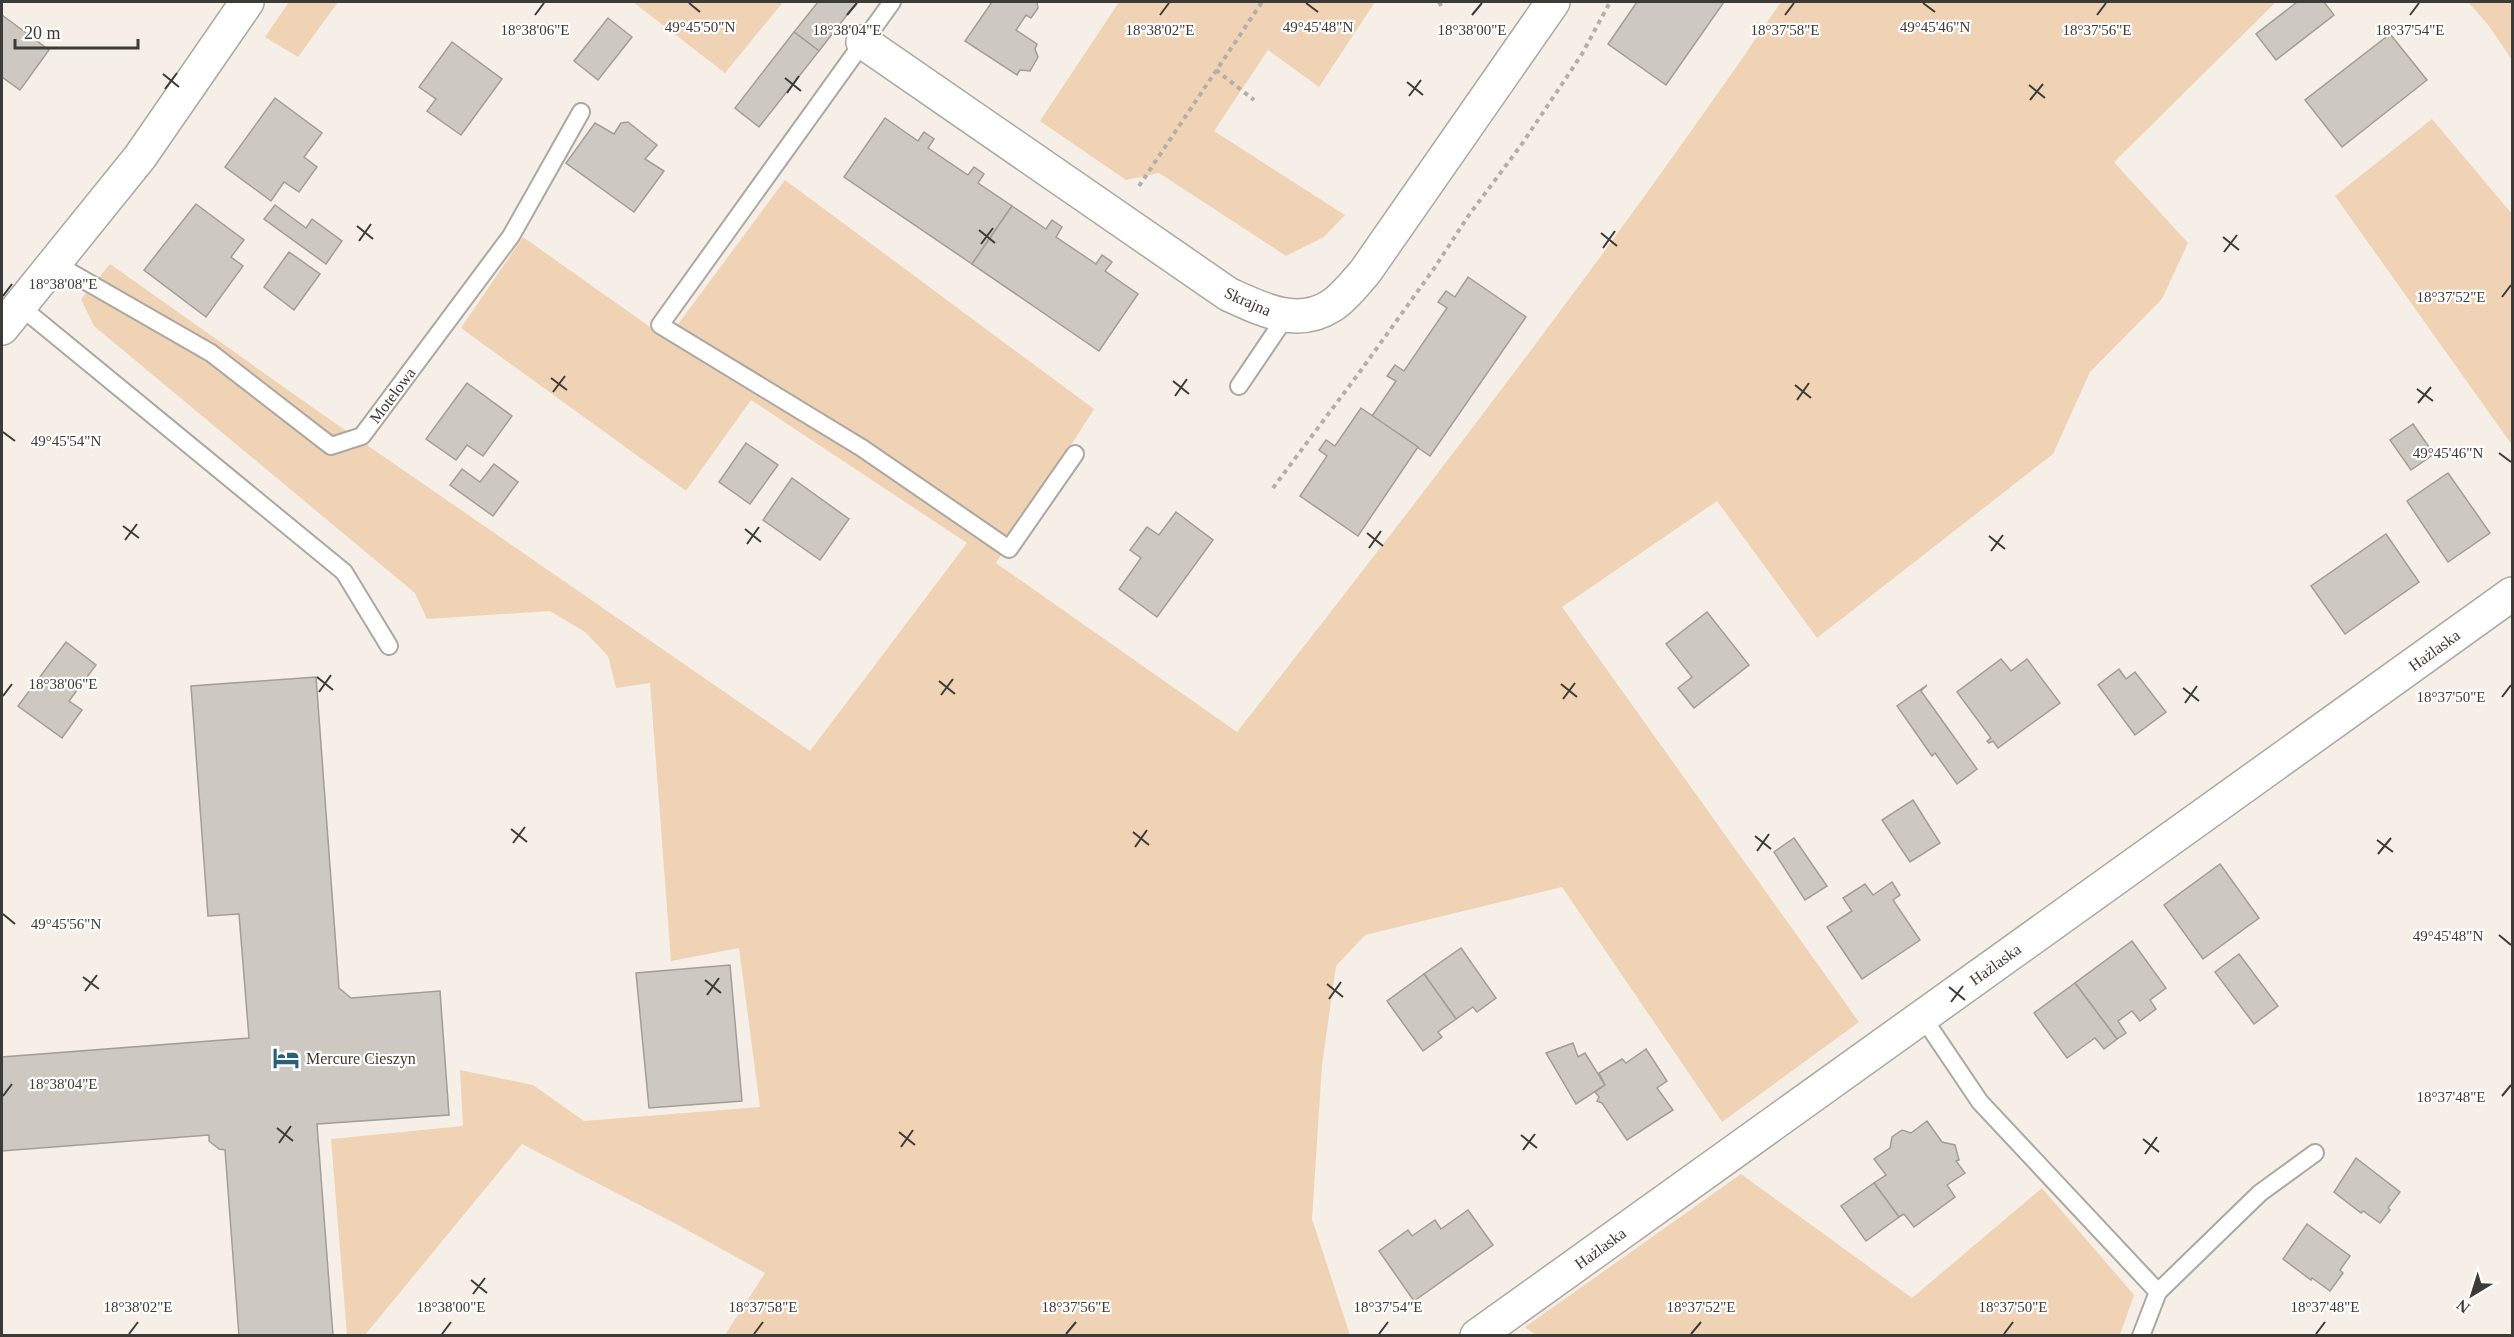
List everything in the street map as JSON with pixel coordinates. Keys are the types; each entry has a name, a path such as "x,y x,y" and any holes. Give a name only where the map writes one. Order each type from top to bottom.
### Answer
{"street":[{"path":"11,317 140,157 246,2"},
{"name":"Skrajna","path":"863,42 1228,294 1273,314 1301,317 1331,306 1365,272 1553,2"},
{"name":"Hażlaska","path":"1477,1335 2512,594"}],"lane":[{"path":"892,2 660,325 862,448 1009,549 1076,454"},
{"name":"Motelowa","path":"56,264 212,353 331,446 362,436 369,427 511,236 581,112"},
{"path":"1239,386 1287,315"},
{"path":"11,317 344,572 389,646"},
{"path":"1922,1016 1980,1102 2158,1292"},
{"path":"2141,1335 2158,1292 2260,1193 2315,1154"}],"path":[{"path":"1118,218 1262,2"},
{"path":"1439,2 1443,9"},
{"path":"1273,488 1366,364 1469,215 1522,144 1582,54 1610,2"},
{"path":"1216,70 1254,100"}],"shaded area":[{"path":"289,2 338,2 298,57 265,37"},
{"path":"633,2 783,2 725,73"},
{"path":"1119,2 1375,2 1319,87 1268,50 1214,131 1345,215 1324,237 1286,256 1159,173 1126,180 1040,121"},
{"path":"1781,2 2276,2 2114,162 2188,243 2162,299 2090,372 2053,454 1817,638 1717,501 1562,607 1859,1022 1722,1122 1562,887 1365,935 1336,966 1322,1065 1312,1219 1350,1335 725,1335 765,1273 522,1144 365,1335 347,1335 331,1139 463,1126 460,1070 533,1085 584,1121 760,1107 739,948 671,961 650,683 616,688 608,656 585,632 550,611 427,619 415,593 94,326 81,299 110,264 322,414 810,751 967,543 751,400 686,491 461,328 523,237 667,339 785,180 1094,409 996,563 1237,732 1515,372 1650,188"},
{"path":"2468,2 2512,2 2512,60 2489,26"},
{"path":"2432,119 2512,214 2512,445 2335,196"},
{"path":"1741,1174 1912,1298 2042,1188 2134,1295 2121,1332 2118,1336 1537,1336 1525,1327"}],"building":[{"path":"818,2 857,2 819,51 794,32"},
{"path":"992,2 1037,2 1038,8 1031,18 1026,15 1016,30 1037,44 1035,49 1038,57 1030,71 1020,70 1017,75 965,41"},
{"path":"1637,2 1724,2 1666,85 1608,44"},
{"path":"2297,2 2324,2 2334,15 2276,60 2256,34"},
{"path":"2,15 49,50 20,90 2,77"},
{"path":"608,18 632,37 598,80 574,61"},
{"path":"794,32 819,51 759,127 735,108"},
{"path":"2390,34 2427,80 2342,147 2305,100"},
{"path":"452,42 502,79 461,135 427,111 436,99 419,87"},
{"path":"275,98 322,133 304,157 317,167 299,192 284,182 271,201 225,167"},
{"path":"885,118 918,141 924,132 934,139 928,148 968,175 974,167 984,174 978,183 1012,206 972,264 844,177"},
{"path":"628,122 657,145 645,159 664,171 634,212 566,163 595,123 614,134 621,123"},
{"path":"196,204 244,240 231,257 243,266 206,317 144,270"},
{"path":"275,205 306,228 312,219 342,241 326,264 264,219"},
{"path":"1012,206 1046,229 1052,220 1062,227 1056,237 1096,264 1102,255 1112,262 1105,271 1138,294 1099,351 972,264"},
{"path":"289,252 320,274 294,310 264,287"},
{"path":"1468,277 1526,317 1430,456 1372,416 1396,381 1387,376 1395,365 1404,371 1447,308 1438,302 1446,291 1455,297"},
{"path":"467,383 512,416 483,456 467,445 456,460 426,439"},
{"path":"1361,408 1418,447 1358,536 1300,496 1327,456 1319,450 1326,440 1335,446"},
{"path":"2413,424 2434,454 2411,470 2390,440"},
{"path":"746,443 778,465 750,504 719,482"},
{"path":"494,464 518,482 493,516 450,485 462,469 480,482"},
{"path":"2448,473 2490,533 2448,562 2407,501"},
{"path":"792,478 849,519 820,560 763,520"},
{"path":"1176,512 1213,540 1157,617 1119,589 1141,558 1130,550 1147,527 1159,535"},
{"path":"2386,534 2419,582 2345,634 2311,586"},
{"path":"1707,612 1749,665 1694,708 1678,688 1692,677 1666,644"},
{"path":"66,642 96,665 69,701 82,710 62,738 18,706"},
{"path":"2001,659 2011,671 2027,659 2060,703 1998,748 1993,741 1989,743 1987,741 1991,738 1957,692"},
{"path":"2119,669 2126,679 2135,672 2166,712 2135,735 2098,685"},
{"path":"316,677 339,988 351,998 440,991 449,1115 317,1124 333,1336 239,1336 225,1150 219,1149 209,1141 209,1135 2,1151 2,1057 249,1038 239,914 208,916 191,686"},
{"path":"1927,685 1921,691 1977,769 1957,784 1935,753 1932,756 1897,706"},
{"path":"1913,800 1940,843 1910,862 1882,820"},
{"path":"1794,838 1827,886 1805,900 1774,852"},
{"path":"2220,864 2259,918 2203,959 2164,905"},
{"path":"1892,882 1900,895 1893,900 1920,940 1862,979 1827,927 1852,911 1843,898 1865,884 1873,895"},
{"path":"2132,941 2166,988 2150,1000 2156,1009 2140,1021 2132,1011 2118,1021 2126,1033 2117,1039 2075,983"},
{"path":"1461,948 1496,998 1477,1012 1473,1007 1456,1019 1424,974"},
{"path":"2239,954 2278,1006 2254,1024 2215,972"},
{"path":"730,965 742,1101 649,1108 636,973"},
{"path":"1424,974 1456,1019 1438,1032 1442,1037 1423,1051 1387,1001"},
{"path":"2075,983 2117,1039 2104,1049 2095,1038 2067,1058 2034,1013"},
{"path":"1573,1043 1578,1057 1585,1053 1605,1085 1576,1104 1546,1053"},
{"path":"1646,1049 1667,1081 1657,1088 1673,1110 1627,1140 1602,1103 1597,1101 1599,1097 1595,1092 1605,1085 1599,1073 1622,1059 1626,1063"},
{"path":"1927,1121 1942,1142 1955,1145 1959,1160 1956,1161 1965,1173 1947,1185 1955,1197 1914,1227 1904,1214 1899,1217 1874,1183 1886,1175 1874,1159 1890,1148 1892,1137 1902,1130 1911,1133"},
{"path":"2356,1158 2400,1192 2380,1223 2363,1211 2361,1213 2334,1192"},
{"path":"1874,1183 1899,1217 1866,1241 1841,1206"},
{"path":"1468,1210 1493,1245 1414,1301 1379,1251 1408,1230 1412,1236 1435,1220 1441,1229"},
{"path":"2307,1224 2350,1256 2340,1270 2343,1273 2330,1291 2283,1259"}],"place":[{"name":"Mercure Cieszyn","path":"286,1058"}]}
